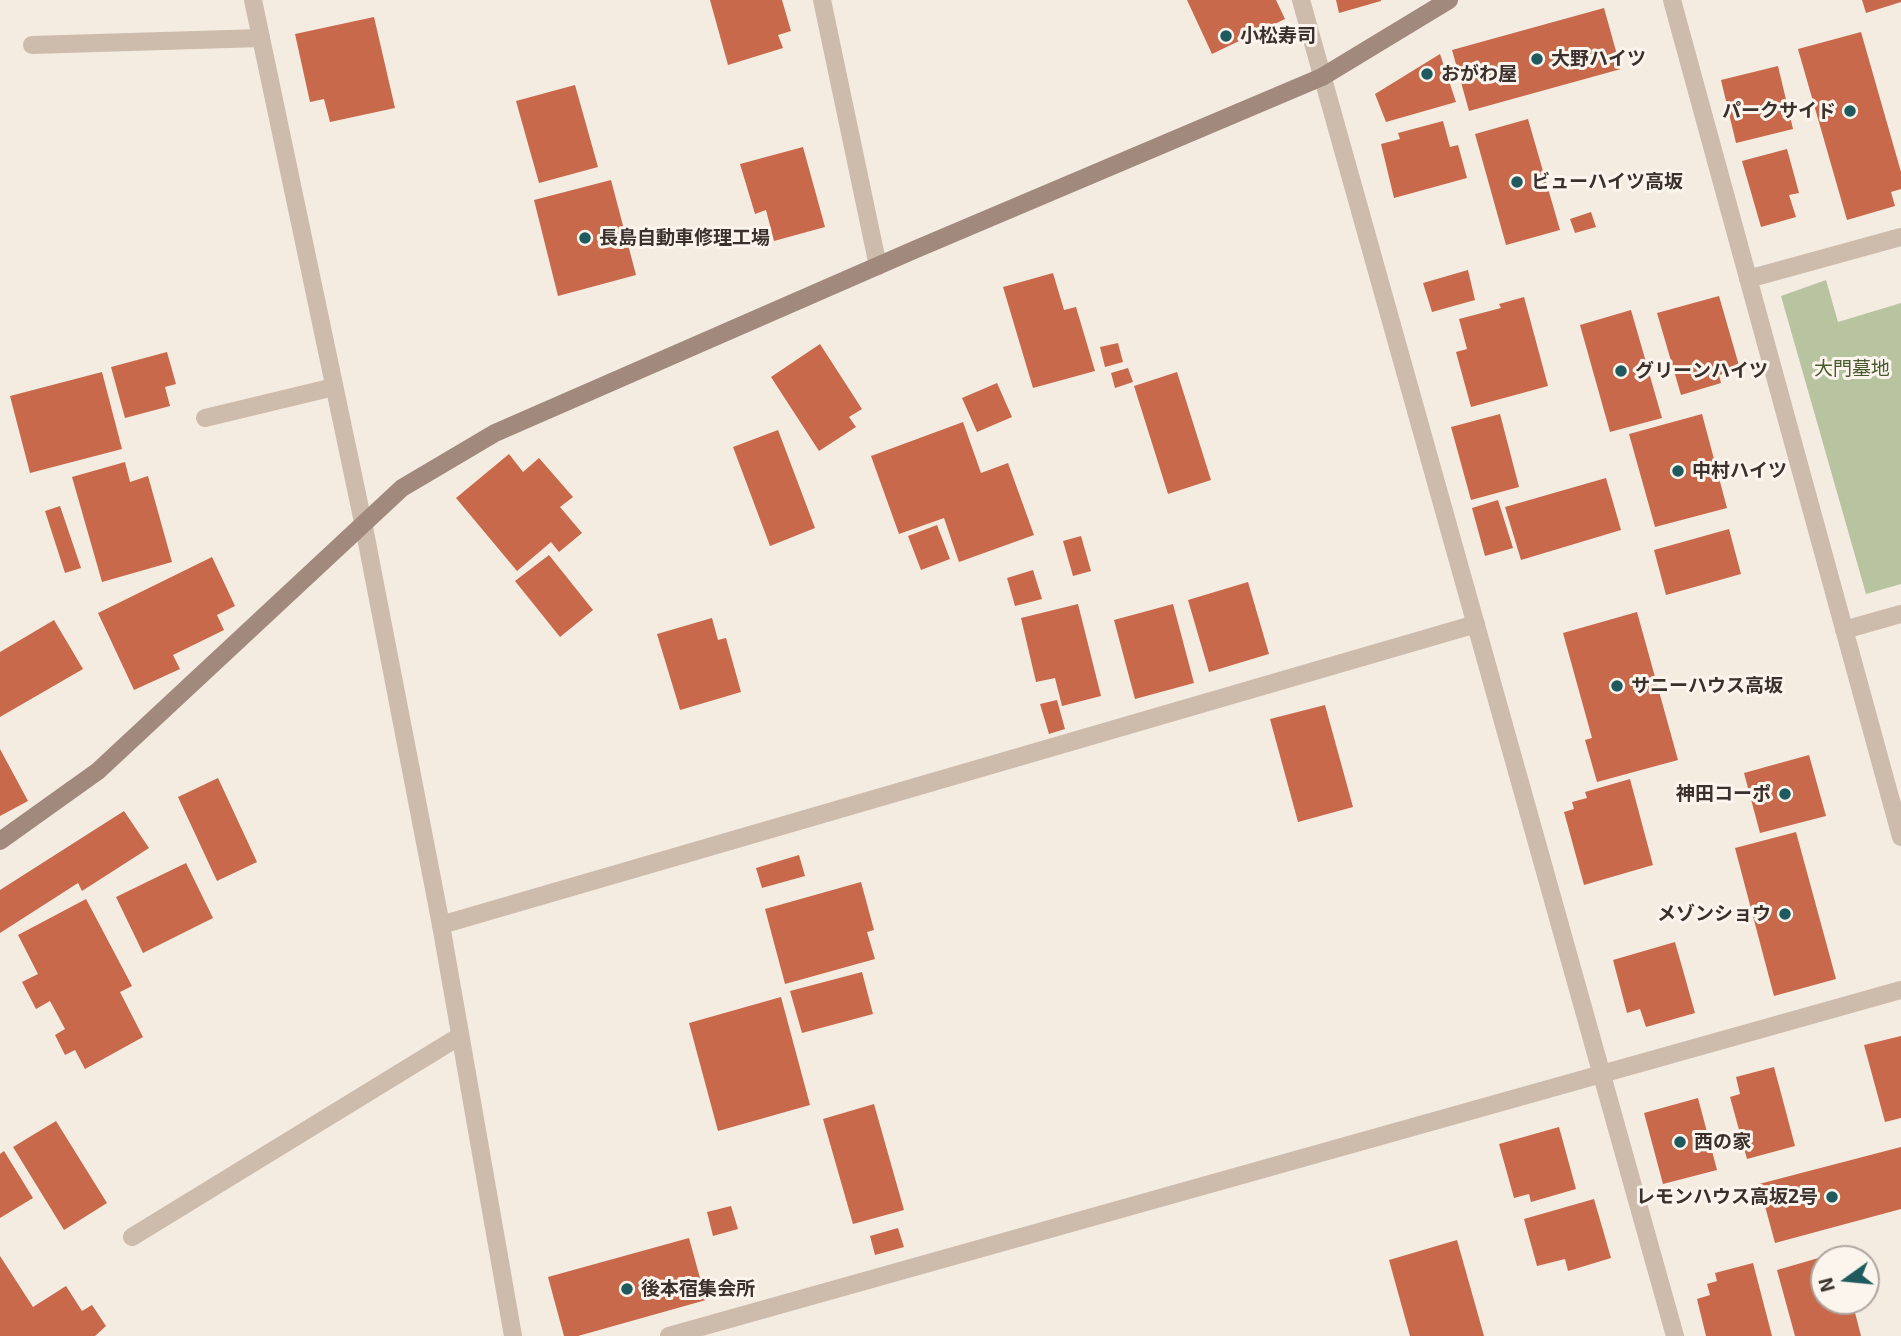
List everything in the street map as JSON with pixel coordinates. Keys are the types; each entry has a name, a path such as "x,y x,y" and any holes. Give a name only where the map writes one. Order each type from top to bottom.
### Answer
{"street":[{"path":"253,0 364,527 441,925 510,1335"},
{"path":"822,0 878,266"},
{"path":"1301,0 1675,1336"},
{"path":"0,841 98,771 364,527 402,488 495,433 878,266 1322,78 1449,0"},
{"path":"1672,0 1901,837"},
{"path":"32,45 261,38"},
{"path":"1748,279 1901,237"},
{"path":"205,418 334,387"},
{"path":"1844,630 1901,614"},
{"path":"441,925 1476,624"},
{"path":"669,1336 1901,990"},
{"path":"132,1237 460,1036"}],"green space":[{"name":"大門墓地","path":"1826,280 1838,322 1901,303 1901,584 1866,594 1781,296"}],"building":[{"path":"710,0 782,0 791,31 778,35 783,48 728,65"},
{"name":"小松寿司","path":"1187,0 1276,0 1285,19 1212,54"},
{"path":"1336,0 1381,0 1381,1 1339,13"},
{"path":"1862,0 1901,0 1901,2 1866,13"},
{"name":"大野ハイツ","path":"1604,8 1621,69 1469,111 1452,50"},
{"path":"374,17 395,108 330,122 324,99 310,102 295,34"},
{"name":"パークサイド","path":"1861,32 1901,172 1901,189 1891,192 1895,206 1847,220 1798,49"},
{"name":"おがわ屋","path":"1440,54 1456,102 1386,122 1375,94"},
{"path":"1778,66 1793,129 1736,143 1721,80"},
{"path":"575,85 598,167 539,183 516,101"},
{"name":"ビューハイツ高坂","path":"1528,119 1560,230 1506,245 1475,134"},
{"path":"1443,121 1450,147 1458,145 1467,178 1394,198 1381,144 1400,139 1398,133"},
{"path":"803,147 825,227 774,241 766,210 755,214 740,164"},
{"path":"1787,149 1799,193 1789,195 1796,217 1761,227 1742,161"},
{"name":"長島自動車修理工場","path":"611,180 636,275 558,296 534,200"},
{"path":"1591,212 1596,227 1575,233 1570,219"},
{"path":"1468,270 1475,300 1432,312 1423,283"},
{"path":"1053,273 1064,310 1076,307 1095,371 1033,388 1003,287"},
{"path":"1719,296 1740,369 1719,375 1721,383 1681,395 1657,313"},
{"path":"1524,297 1548,386 1471,407 1456,352 1467,349 1459,319 1501,308 1499,304"},
{"name":"グリーンハイツ","path":"1631,310 1662,418 1610,432 1580,325"},
{"path":"1118,343 1123,362 1105,367 1100,347"},
{"path":"820,344 862,409 849,417 856,427 819,451 771,377"},
{"path":"167,352 176,384 165,387 170,406 125,418 111,367"},
{"path":"1128,368 1133,382 1115,388 1111,373"},
{"path":"102,372 122,449 30,473 10,396"},
{"path":"1177,372 1211,480 1168,494 1134,386"},
{"path":"997,383 1012,417 977,432 962,398"},
{"path":"1500,414 1519,487 1471,500 1451,427"},
{"name":"中村ハイツ","path":"1702,414 1727,508 1655,527 1629,434"},
{"path":"963,422 981,473 1008,463 1034,535 959,562 944,518 899,534 871,456"},
{"path":"778,430 815,528 770,546 733,447"},
{"path":"509,454 523,472 539,458 573,497 560,507 582,533 559,552 551,542 517,571 456,498"},
{"path":"125,462 130,482 148,476 172,562 102,582 72,477"},
{"path":"1606,478 1621,530 1521,560 1505,507"},
{"path":"1498,500 1513,548 1485,556 1472,508"},
{"path":"60,506 81,568 65,573 45,511"},
{"path":"937,525 950,559 921,570 908,536"},
{"path":"1729,529 1741,574 1666,595 1654,550"},
{"path":"1081,536 1091,571 1073,576 1063,541"},
{"path":"549,555 593,610 560,637 515,581"},
{"path":"212,557 235,606 217,615 224,630 173,655 180,669 134,690 98,613"},
{"path":"1033,570 1042,599 1015,606 1007,578"},
{"path":"1248,582 1269,654 1209,672 1188,600"},
{"path":"1078,604 1101,696 1062,706 1055,678 1036,682 1021,618"},
{"path":"1173,604 1194,683 1135,699 1114,620"},
{"name":"サニーハウス高坂","path":"1637,612 1678,760 1597,782 1585,740 1592,738 1563,633"},
{"path":"712,618 718,640 726,638 741,692 680,710 657,634"},
{"path":"54,620 83,669 0,717 0,652"},
{"path":"1057,700 1065,729 1049,734 1040,704"},
{"path":"1325,705 1353,807 1298,822 1270,719"},
{"path":"0,749 28,801 0,816"},
{"name":"神田コーポ","path":"1809,755 1826,816 1760,833 1744,773"},
{"path":"218,778 257,862 217,881 178,797"},
{"path":"1630,779 1653,865 1584,885 1564,812 1574,809 1572,802 1587,798 1585,792"},
{"path":"124,811 149,848 82,891 78,883 0,933 0,890"},
{"name":"メゾンショウ","path":"1796,832 1836,979 1774,996 1735,848"},
{"path":"799,855 805,876 762,888 756,868"},
{"path":"186,863 213,918 143,953 116,897"},
{"path":"861,882 874,930 867,932 875,959 785,984 765,909"},
{"path":"86,899 132,986 120,992 143,1037 85,1069 75,1050 65,1055 55,1035 65,1029 50,1001 36,1009 22,982 38,974 18,935"},
{"path":"1675,942 1695,1013 1646,1027 1640,1009 1627,1013 1613,960"},
{"path":"862,972 873,1014 802,1033 790,991"},
{"path":"781,997 810,1105 718,1131 689,1023"},
{"path":"1901,1036 1901,1118 1885,1122 1864,1045"},
{"path":"1774,1067 1795,1146 1747,1159 1730,1097 1740,1094 1736,1077"},
{"name":"西の家","path":"1698,1098 1717,1170 1663,1184 1644,1113"},
{"path":"874,1104 904,1210 853,1224 823,1119"},
{"path":"56,1121 107,1203 64,1230 13,1147"},
{"path":"1559,1127 1576,1189 1531,1202 1529,1194 1514,1198 1499,1144"},
{"name":"レモンハウス高坂2号","path":"1901,1147 1901,1209 1775,1243 1759,1184"},
{"path":"4,1151 33,1198 0,1218 0,1154"},
{"path":"1594,1199 1611,1258 1568,1271 1565,1259 1537,1266 1524,1219"},
{"path":"731,1206 738,1229 713,1236 707,1212"},
{"path":"898,1228 904,1247 875,1255 870,1236"},
{"name":"後本宿集会所","path":"689,1238 706,1300 578,1336 564,1336 548,1277"},
{"path":"1457,1240 1484,1336 1410,1336 1389,1260"},
{"path":"0,1256 33,1307 66,1286 82,1311 92,1305 106,1326 95,1336 0,1336"},
{"path":"1810,1260 1810,1315 1856,1315 1861,1336 1795,1336 1777,1270"},
{"path":"1753,1263 1772,1336 1706,1336 1697,1299 1710,1295 1707,1284 1717,1281 1715,1273"}],"place":[{"name":"小松寿司","path":"1226,36"},
{"name":"大野ハイツ","path":"1537,59"},
{"name":"おがわ屋","path":"1427,74"},
{"name":"パークサイド","path":"1850,111"},
{"name":"ビューハイツ高坂","path":"1517,182"},
{"name":"長島自動車修理工場","path":"585,238"},
{"name":"グリーンハイツ","path":"1621,371"},
{"name":"中村ハイツ","path":"1678,471"},
{"name":"サニーハウス高坂","path":"1617,686"},
{"name":"神田コーポ","path":"1785,794"},
{"name":"メゾンショウ","path":"1785,914"},
{"name":"西の家","path":"1680,1142"},
{"name":"レモンハウス高坂2号","path":"1832,1197"},
{"name":"後本宿集会所","path":"627,1289"}]}
